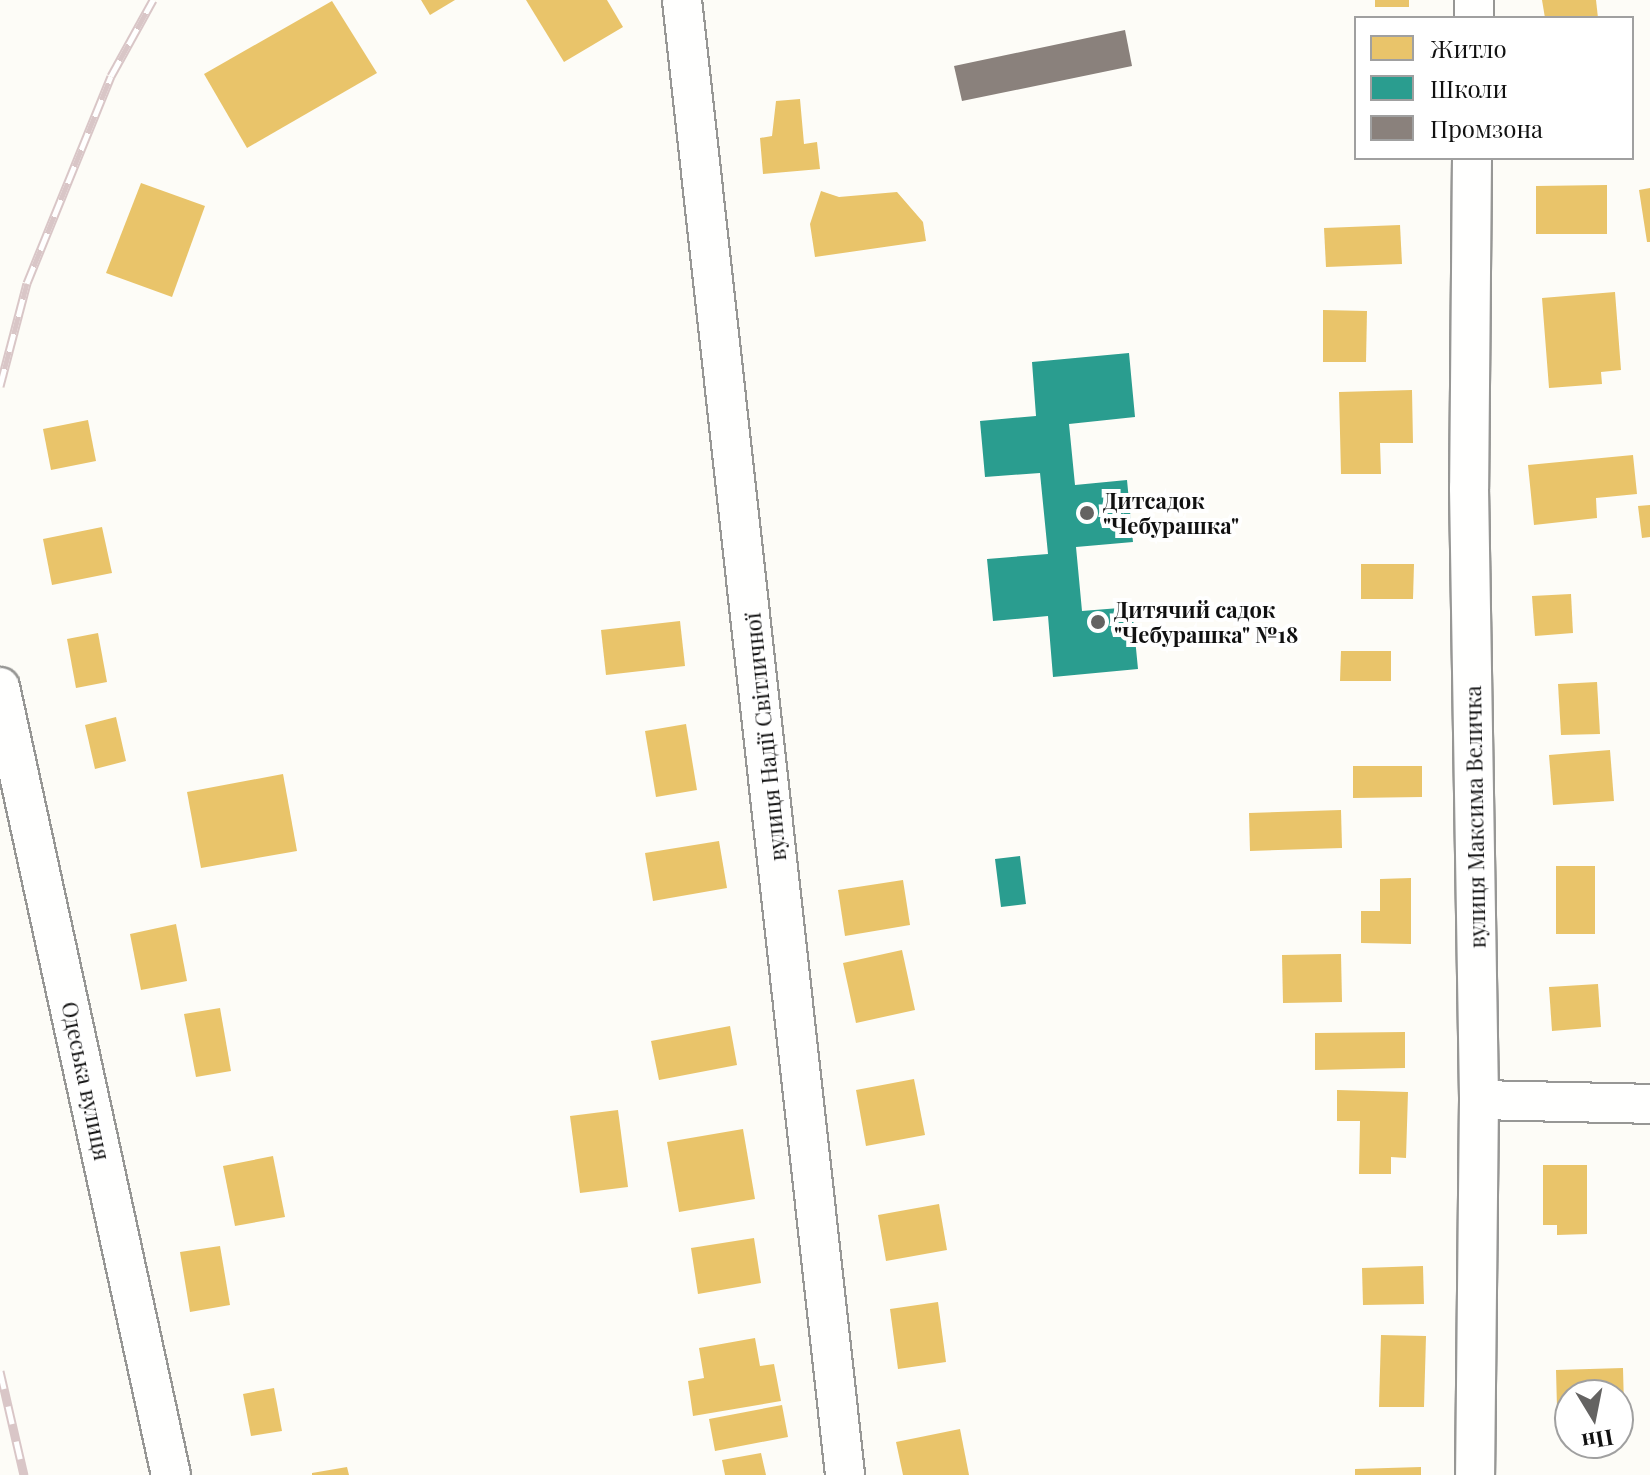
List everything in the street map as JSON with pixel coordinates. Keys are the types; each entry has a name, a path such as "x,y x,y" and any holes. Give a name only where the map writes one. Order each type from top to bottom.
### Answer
{"street":[{"name":"вулиця Надії Світличної","path":"682,0 845,1475"},
{"name":"вулиця Максима Величка","path":"1472,160 1469,488 1479,1100 1475,1475"},
{"name":"Одеська вулиця","path":"0,687 171,1475"},
{"path":"1479,1100 1650,1104"}],"building: Житло":[{"path":"421,0 455,0 430,15"},
{"path":"526,0 607,0 623,27 564,62"},
{"path":"1375,0 1409,0 1409,7 1375,7"},
{"path":"1542,0 1596,0 1598,16 1545,16"},
{"path":"332,1 377,73 247,148 204,74"},
{"path":"800,99 804,144 817,142 820,169 763,174 760,138 772,136 776,101"},
{"path":"141,183 205,206 172,297 106,273"},
{"path":"1607,185 1607,234 1536,234 1536,186"},
{"path":"1650,188 1650,242 1647,242 1639,190"},
{"path":"821,191 839,197 897,192 923,222 926,241 815,257 810,224"},
{"path":"1400,225 1402,264 1326,267 1324,228"},
{"path":"1615,292 1621,370 1601,372 1602,384 1549,388 1542,298"},
{"path":"1323,310 1367,311 1366,362 1323,362"},
{"path":"1412,390 1413,443 1380,443 1381,474 1341,474 1339,392"},
{"path":"88,420 96,461 51,470 43,429"},
{"path":"1633,455 1637,494 1596,498 1597,518 1534,525 1528,465"},
{"path":"1650,505 1650,537 1642,538 1638,506"},
{"path":"102,527 112,573 52,585 43,539"},
{"path":"1361,564 1414,564 1413,599 1361,599"},
{"path":"1571,594 1573,633 1535,636 1532,596"},
{"path":"680,621 685,666 606,675 601,630"},
{"path":"98,633 107,682 76,688 67,639"},
{"path":"1341,651 1391,651 1391,681 1340,681"},
{"path":"1597,682 1600,734 1561,735 1558,684"},
{"path":"116,717 126,761 95,769 85,725"},
{"path":"686,724 697,790 656,797 645,731"},
{"path":"1610,750 1614,801 1553,805 1549,755"},
{"path":"1353,766 1422,766 1422,797 1353,798"},
{"path":"283,774 297,851 201,868 187,792"},
{"path":"1341,810 1342,848 1250,851 1249,813"},
{"path":"719,841 727,888 653,901 645,853"},
{"path":"1556,866 1595,866 1595,934 1556,934"},
{"path":"1411,878 1411,944 1361,943 1361,911 1380,911 1380,879"},
{"path":"903,880 910,925 845,936 838,890"},
{"path":"176,924 187,981 141,990 130,934"},
{"path":"902,950 915,1010 856,1023 843,963"},
{"path":"1341,954 1342,1002 1283,1003 1282,955"},
{"path":"1598,984 1601,1027 1552,1031 1549,987"},
{"path":"220,1008 231,1071 196,1077 184,1014"},
{"path":"730,1026 737,1065 659,1080 651,1041"},
{"path":"1405,1032 1405,1068 1315,1070 1315,1033"},
{"path":"914,1079 925,1135 866,1146 856,1090"},
{"path":"1337,1090 1408,1092 1406,1158 1391,1157 1391,1174 1359,1174 1360,1121 1337,1121"},
{"path":"618,1110 628,1187 580,1193 570,1116"},
{"path":"743,1129 755,1199 679,1212 667,1142"},
{"path":"273,1156 285,1217 235,1226 223,1166"},
{"path":"1543,1165 1587,1165 1587,1234 1557,1235 1557,1225 1543,1225"},
{"path":"939,1204 947,1250 886,1261 878,1215"},
{"path":"754,1238 761,1283 698,1294 691,1248"},
{"path":"220,1246 230,1305 190,1312 180,1252"},
{"path":"1423,1266 1424,1304 1363,1305 1362,1268"},
{"path":"938,1302 946,1362 898,1369 890,1309"},
{"path":"1381,1335 1426,1336 1424,1407 1379,1407"},
{"path":"755,1338 760,1366 774,1364 781,1401 693,1416 688,1381 704,1378 699,1348"},
{"path":"1623,1368 1623,1379 1556,1379 1556,1370"},
{"path":"274,1388 282,1431 251,1436 243,1394"},
{"path":"782,1405 788,1437 715,1451 709,1419"},
{"path":"960,1429 969,1475 903,1475 896,1442"},
{"path":"761,1453 766,1475 725,1475 722,1460"},
{"path":"347,1467 349,1475 312,1475 312,1473"},
{"path":"1421,1467 1421,1475 1355,1475 1355,1469"}],"building: Школи":[{"name":"Дитсадок \"Чебурашка\"","path":"1129,353 1135,417 1069,424 1075,485 1127,480 1133,542 1076,547 1082,611 1132,607 1138,669 1053,677 1048,616 993,621 987,559 1048,554 1040,473 985,477 980,421 1036,416 1032,362"},
{"path":"1020,856 1026,904 1001,907 995,859"}],"building: Промзона":[{"path":"1125,30 1132,66 962,101 954,66"}],"railway":[{"path":"0,386 27,283 111,76 153,0"},
{"path":"0,1371 24,1475"}],"place":[{"name":"Дитсадок \"Чебурашка\"","path":"1087,513"},
{"name":"Дитячий садок \"Чебурашка\" №18","path":"1098,622"}]}
